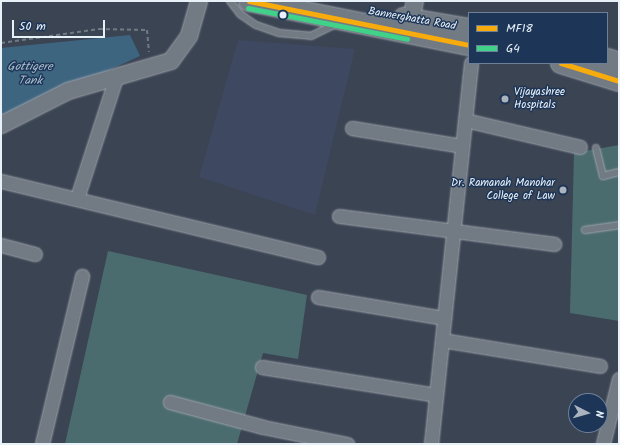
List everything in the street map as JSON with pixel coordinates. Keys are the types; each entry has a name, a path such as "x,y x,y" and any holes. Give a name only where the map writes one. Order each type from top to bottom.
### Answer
{"main road":[{"name":"Bannerghatta Road","path":"249,1 342,19 411,18 468,45"},
{"name":"Bannerghatta Road","path":"307,1 468,29"},
{"path":"608,59 619,63"},
{"path":"564,64 619,81"}],"street":[{"path":"1,125 68,91 171,61 189,36 199,1"},
{"path":"431,444 471,64"},
{"path":"77,198 116,77"},
{"path":"465,120 580,147"},
{"path":"352,128 462,146"},
{"path":"1,181 318,257"},
{"path":"339,216 554,244"},
{"path":"1,245 35,254"},
{"path":"42,444 82,276"},
{"path":"318,297 444,318"},
{"path":"442,340 600,366"},
{"path":"262,367 436,395"},
{"path":"603,444 619,379"},
{"path":"170,402 263,427 344,444"}],"lane":[{"path":"230,1 240,14 256,25 278,33 311,36 342,19"},
{"path":"596,148 603,176 619,172"},
{"path":"585,230 619,225"}],"path":[{"path":"1,43 99,29 146,30 150,67"}],"shaded area":[{"path":"238,40 355,49 315,215 199,177"}],"green space":[{"path":"619,145 619,321 570,313 574,153"},
{"path":"108,251 307,295 298,359 263,353 237,444 65,444"}],"water":[{"name":"Gottigere Tank","path":"130,35 140,56 1,119 1,48"}],"transit line":[{"name":"MF18","path":"249,1 468,45"},
{"name":"G4","path":"248,8 407,39"},
{"name":"MF18","path":"564,64 619,81"}],"place":[{"name":"Vijayashree Hospitals","path":"505,99"},
{"name":"Dr. Ramanah Manohar College of Law","path":"563,190"}]}
